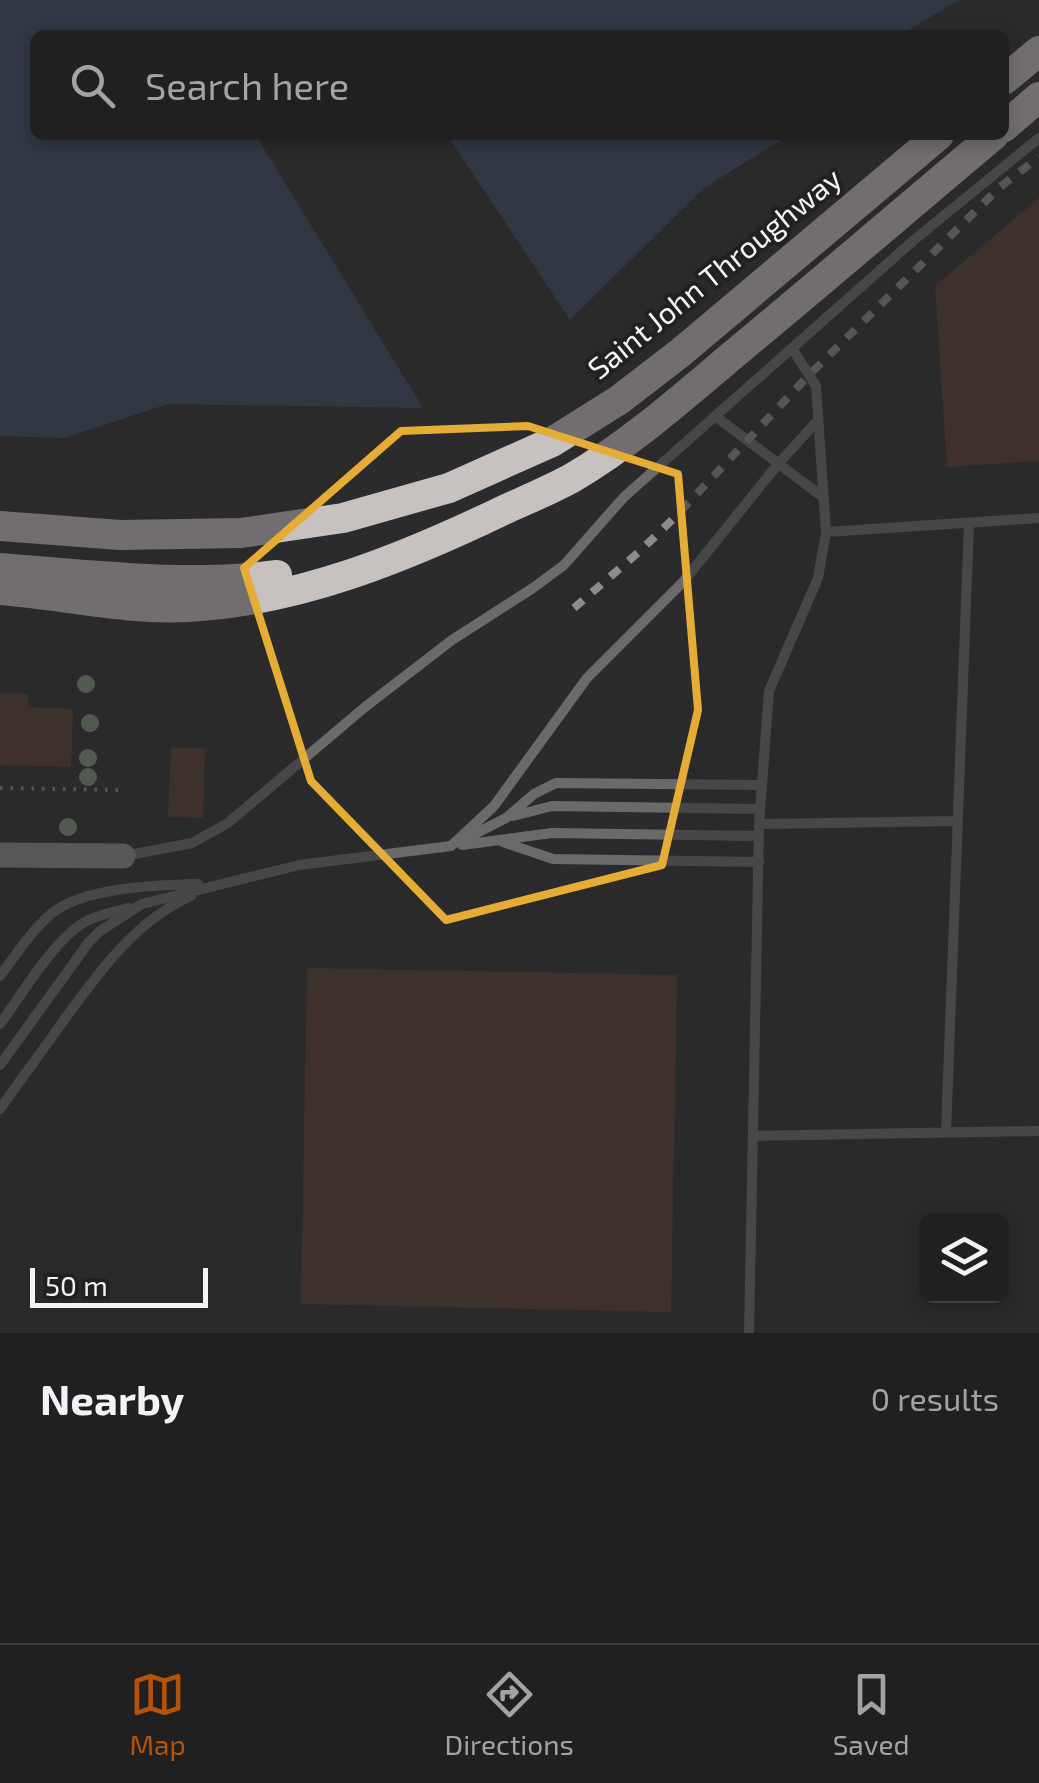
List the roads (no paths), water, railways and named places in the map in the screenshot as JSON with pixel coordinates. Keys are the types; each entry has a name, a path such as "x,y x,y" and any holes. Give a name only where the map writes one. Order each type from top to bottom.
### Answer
{"highway":[{"path":"1009,76 1039,50"},
{"path":"1009,123 1039,97"},
{"name":"Saint John Throughway","path":"0,526 120,535 241,532 343,518 449,488 552,442 619,400 932,140"},
{"path":"0,604 188,607 260,597 333,582 432,544 572,477 641,430 988,140"},
{"path":"0,568 206,582 346,564 432,544"},
{"path":"0,590 119,606"}],"street":[{"path":"0,855 123,856"}],"lane":[{"path":"123,856 192,842 228,824 365,707 452,640 564,565 624,498 715,416 914,240 1039,138"},
{"path":"750,1333 759,831 769,691 818,578 826,532 816,386 792,348"},
{"path":"715,416 824,498"},
{"path":"451,846 494,806 587,678 683,582 818,420"},
{"path":"826,532 1039,518"},
{"path":"946,1132 969,523"},
{"path":"506,818 534,794 556,782 762,785"},
{"path":"451,846 506,818 552,806 760,809"},
{"path":"0,1024 55,950 88,920 299,864 552,833 759,831 958,820"},
{"path":"497,840 554,859 759,862"},
{"path":"0,976 53,912 80,900 135,886 219,884"},
{"path":"0,1108 97,975 139,928 168,907 219,884"},
{"path":"0,1065 89,942 142,904"},
{"path":"754,1136 1039,1131"}],"water":[{"path":"0,0 959,0 908,30 30,30 30,140 259,140 423,408 168,404 64,438 0,436"},
{"path":"450,140 781,140 704,188 570,320"}],"railway":[{"path":"574,608 675,517 809,375 1000,187 1039,157"}]}
